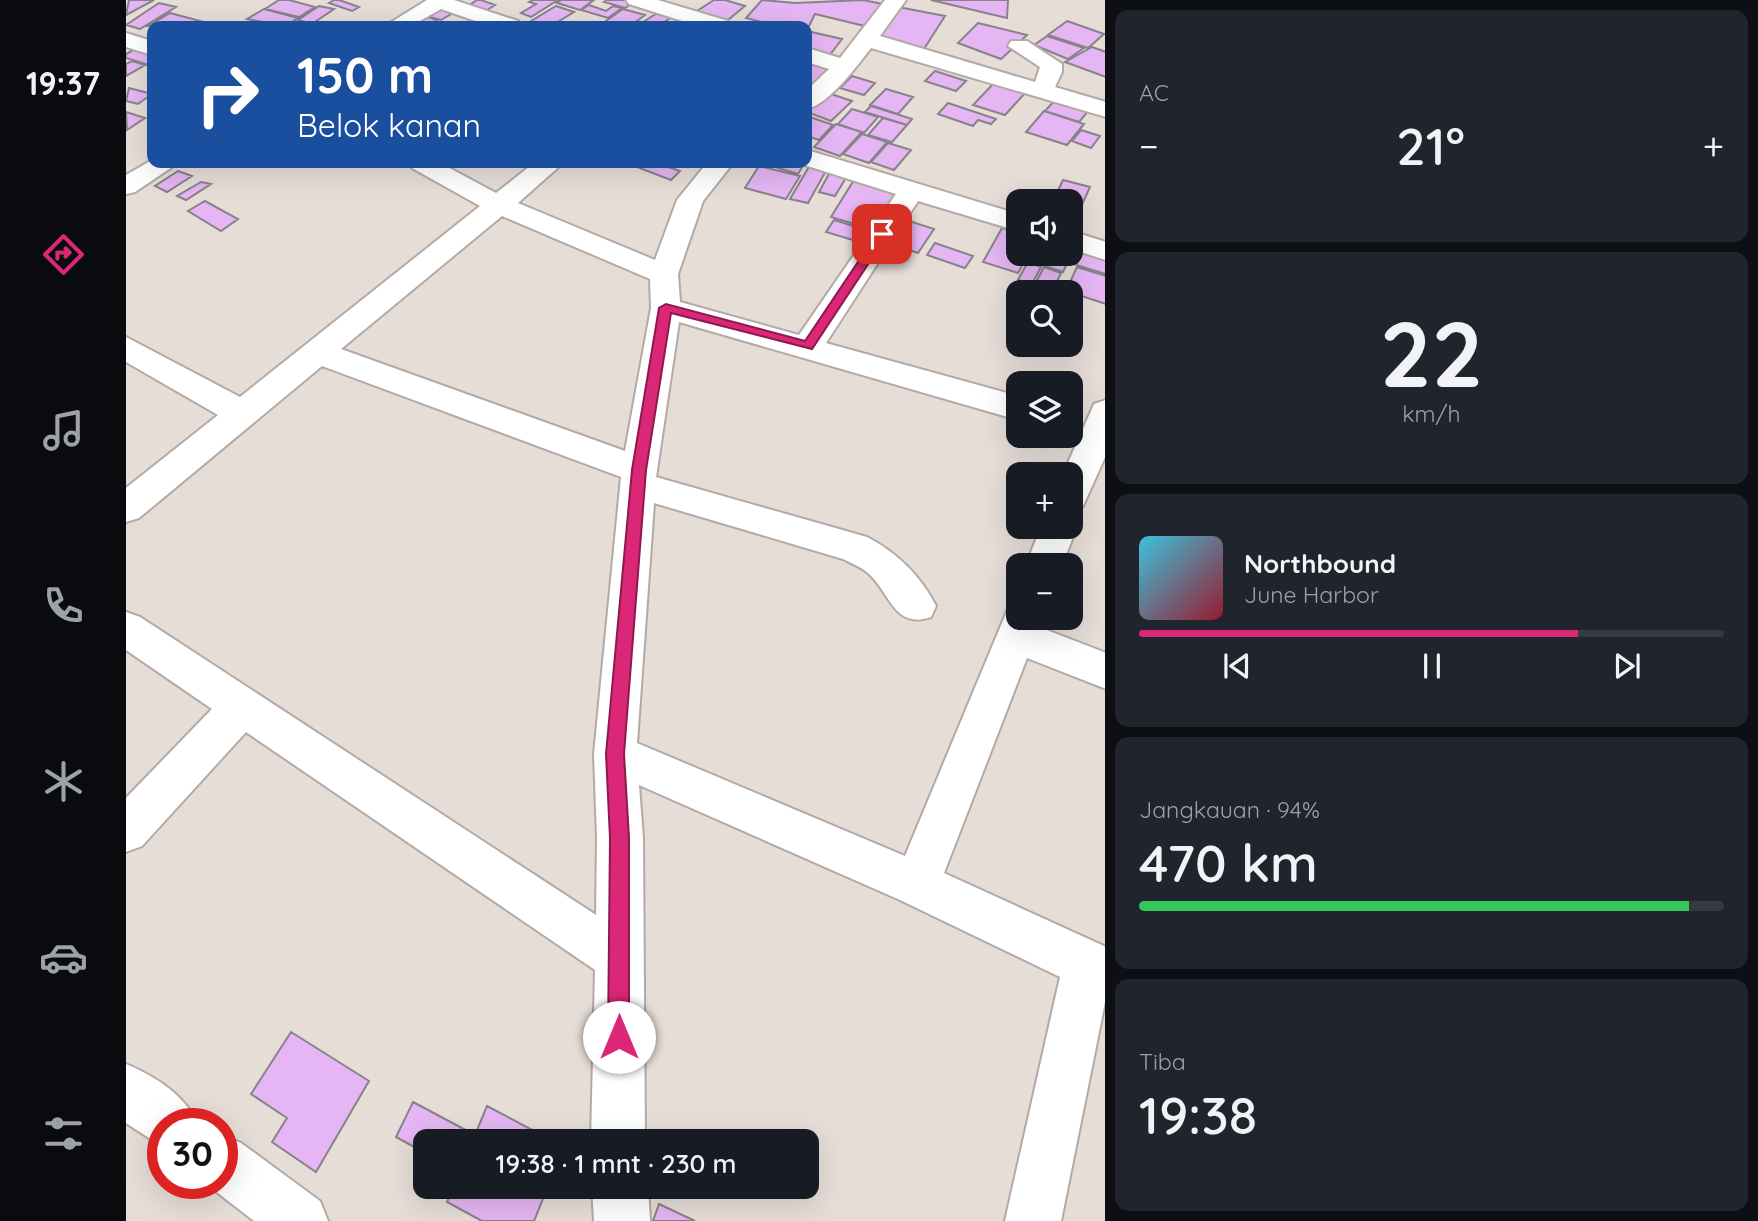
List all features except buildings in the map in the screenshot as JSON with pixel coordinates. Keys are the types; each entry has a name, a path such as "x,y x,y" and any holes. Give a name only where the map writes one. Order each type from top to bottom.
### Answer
{"street":[{"path":"636,0 704,21"},
{"path":"812,97 869,40 896,0"},
{"path":"405,21 440,1 496,21"},
{"path":"126,40 147,46"},
{"path":"869,40 1105,110"},
{"path":"1019,46 1051,64 1051,72 1041,92"},
{"path":"812,57 845,67"},
{"path":"812,159 1006,219"},
{"path":"126,186 156,168"},
{"path":"430,168 665,291 808,346 1006,404"},
{"path":"126,508 544,168"},
{"path":"618,1129 620,838 615,754 638,478 665,291 690,200 716,168"},
{"path":"808,346 912,189"},
{"path":"1083,244 1105,251"},
{"path":"126,348 242,413"},
{"path":"319,353 638,478 854,547 881,562 918,606"},
{"path":"1082,462 1095,424"},
{"path":"126,629 619,958"},
{"path":"916,884 1019,630"},
{"path":"1026,630 1105,671"},
{"path":"126,830 242,707"},
{"path":"615,754 916,884 1096,968 1033,1221"},
{"path":"126,1090 150,1108"},
{"path":"238,1174 300,1221"},
{"path":"621,1199 622,1221"}],"route":[{"path":"619,1037 620,838 615,754 639,470 666,308 808,346 882,234"}]}
